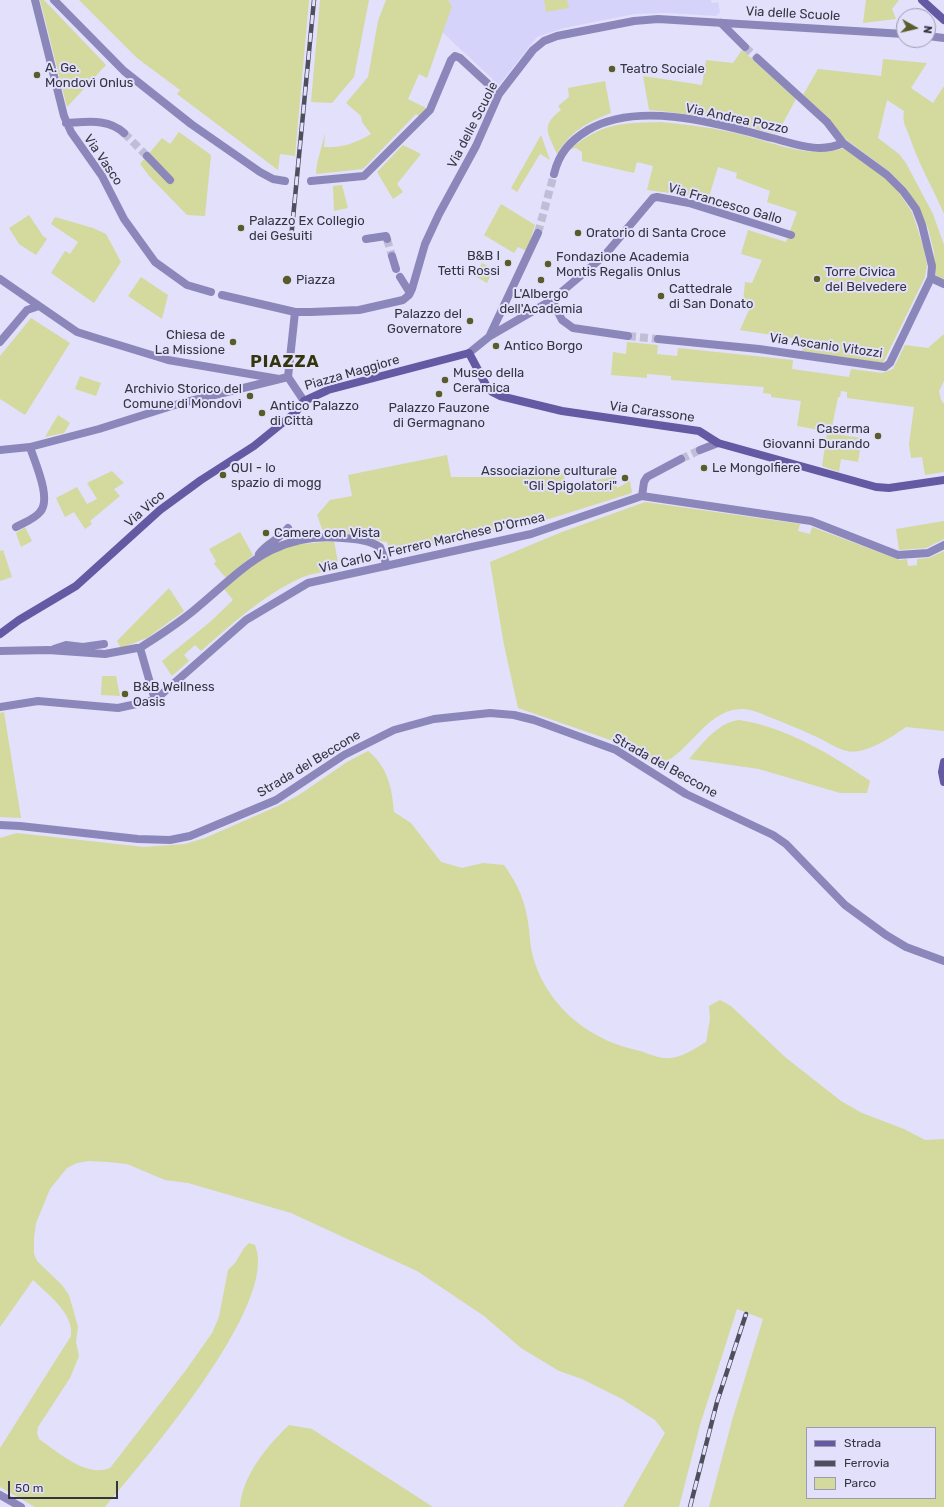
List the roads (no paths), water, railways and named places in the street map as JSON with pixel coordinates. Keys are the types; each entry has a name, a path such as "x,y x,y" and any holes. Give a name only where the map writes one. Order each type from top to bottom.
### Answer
{"street":[{"name":"Via Vasco","path":"35,0 66,123 74,137 102,176 124,219 155,262 187,285 211,292"},
{"path":"54,0 124,72 191,124 260,172 273,179 285,181"},
{"path":"922,0 944,20"},
{"name":"Via delle Scuole","path":"408,295 428,238 476,146 499,94 533,50 544,41 552,37 646,20 896,34"},
{"path":"721,23 745,47"},
{"path":"311,181 364,176 430,110 451,60 455,56 460,58 499,94"},
{"name":"Via Ascanio Vitozzi","path":"658,339 759,349 885,367 890,363 931,278 932,266 924,232 916,209 908,197 887,174 843,143 824,119 757,58"},
{"name":"Via Andrea Pozzo","path":"554,174 561,154 574,139 599,124 620,118 647,116 688,119 730,127 814,148 830,148 843,143"},
{"path":"66,123 105,123 115,126 124,133"},
{"path":"147,156 170,180"},
{"name":"Via Francesco Gallo","path":"469,353 490,336 552,300 604,256 650,201 655,198 689,203 791,235"},
{"path":"490,336 531,252 538,233"},
{"path":"366,239 386,236 387,239"},
{"path":"392,256 396,269"},
{"path":"222,295 295,312 359,310 399,302 408,295 400,277"},
{"path":"931,278 944,284"},
{"path":"0,280 77,332 120,347 168,360 283,378"},
{"path":"552,300 562,320 577,330 628,336"},
{"path":"0,342 27,310 39,306"},
{"name":"Piazza Maggiore","path":"295,312 283,378 304,401 328,390 469,353"},
{"name":"Via Carassone","path":"469,353 489,389 505,398 562,411 699,431 718,443 876,487 889,488 944,480"},
{"path":"0,450 30,447 99,429 178,404 283,378"},
{"name":"Via Vico","path":"0,634 19,620 76,586 160,510 201,480 254,446 296,412 304,401"},
{"path":"700,450 718,443"},
{"path":"16,527 38,514 44,503 44,492 30,447"},
{"path":"642,496 644,482 647,477 681,459"},
{"name":"Via Carlo V. Ferrero Marchese D'Ormea","path":"0,707 38,701 118,708 155,700 246,620 283,596 308,583 531,534 642,496 811,521 898,554 928,553 944,545"},
{"path":"0,651 52,650 105,654 140,648 198,607 258,556 265,547 282,536 288,528"},
{"path":"258,556 294,541 342,538 362,540 378,546 383,552 387,566"},
{"path":"52,650 66,645 83,647 104,644"},
{"path":"140,648 155,700"},
{"name":"Strada del Beccone","path":"0,825 138,839 166,840 190,836 276,800 348,752 394,730 421,722 467,714 490,713 514,715 534,720 616,750 691,796 773,835 786,844 845,905 886,935 906,947 944,961"},
{"path":"944,762 942,772 944,782"},
{"path":"0,1495 21,1507"}],"tunnel":[{"path":"745,47 757,58"},
{"path":"124,133 147,156"},
{"path":"538,233 554,174"},
{"path":"387,239 392,256"},
{"path":"628,336 658,339"},
{"path":"681,459 700,450"}],"railway":[{"path":"291,239 314,0"},
{"path":"690,1507 717,1402 746,1314"}],"place":[{"name":"Teatro Sociale","path":"612,69"},
{"name":"A. Ge. Mondovì Onlus","path":"37,75"},
{"name":"Palazzo Ex Collegio dei Gesuiti","path":"241,228"},
{"name":"Oratorio di Santa Croce","path":"578,233"},
{"name":"B&B I Tetti Rossi","path":"508,263"},
{"name":"Fondazione Academia Montis Regalis Onlus","path":"548,264"},
{"name":"Torre Civica del Belvedere","path":"817,279"},
{"name":"Piazza","path":"287,280"},
{"name":"L'Albergo dell'Academia","path":"541,280"},
{"name":"Cattedrale di San Donato","path":"661,296"},
{"name":"Palazzo del Governatore","path":"470,321"},
{"name":"Chiesa de La Missione","path":"233,342"},
{"name":"Antico Borgo","path":"496,346"},
{"name":"Museo della Ceramica","path":"445,380"},
{"name":"Palazzo Fauzone di Germagnano","path":"439,394"},
{"name":"Archivio Storico del Comune di Mondovì","path":"250,396"},
{"name":"Antico Palazzo di Città","path":"262,413"},
{"name":"Caserma Giovanni Durando","path":"878,436"},
{"name":"Le Mongolfiere","path":"704,468"},
{"name":"QUI - lo spazio di mogg","path":"223,475"},
{"name":"Associazione culturale \"Gli Spigolatori\"","path":"625,478"},
{"name":"Camere con Vista","path":"266,533"},
{"name":"B&B Wellness Oasis","path":"125,694"}],"district":[{"name":"PIAZZA","path":"285,362"}]}
